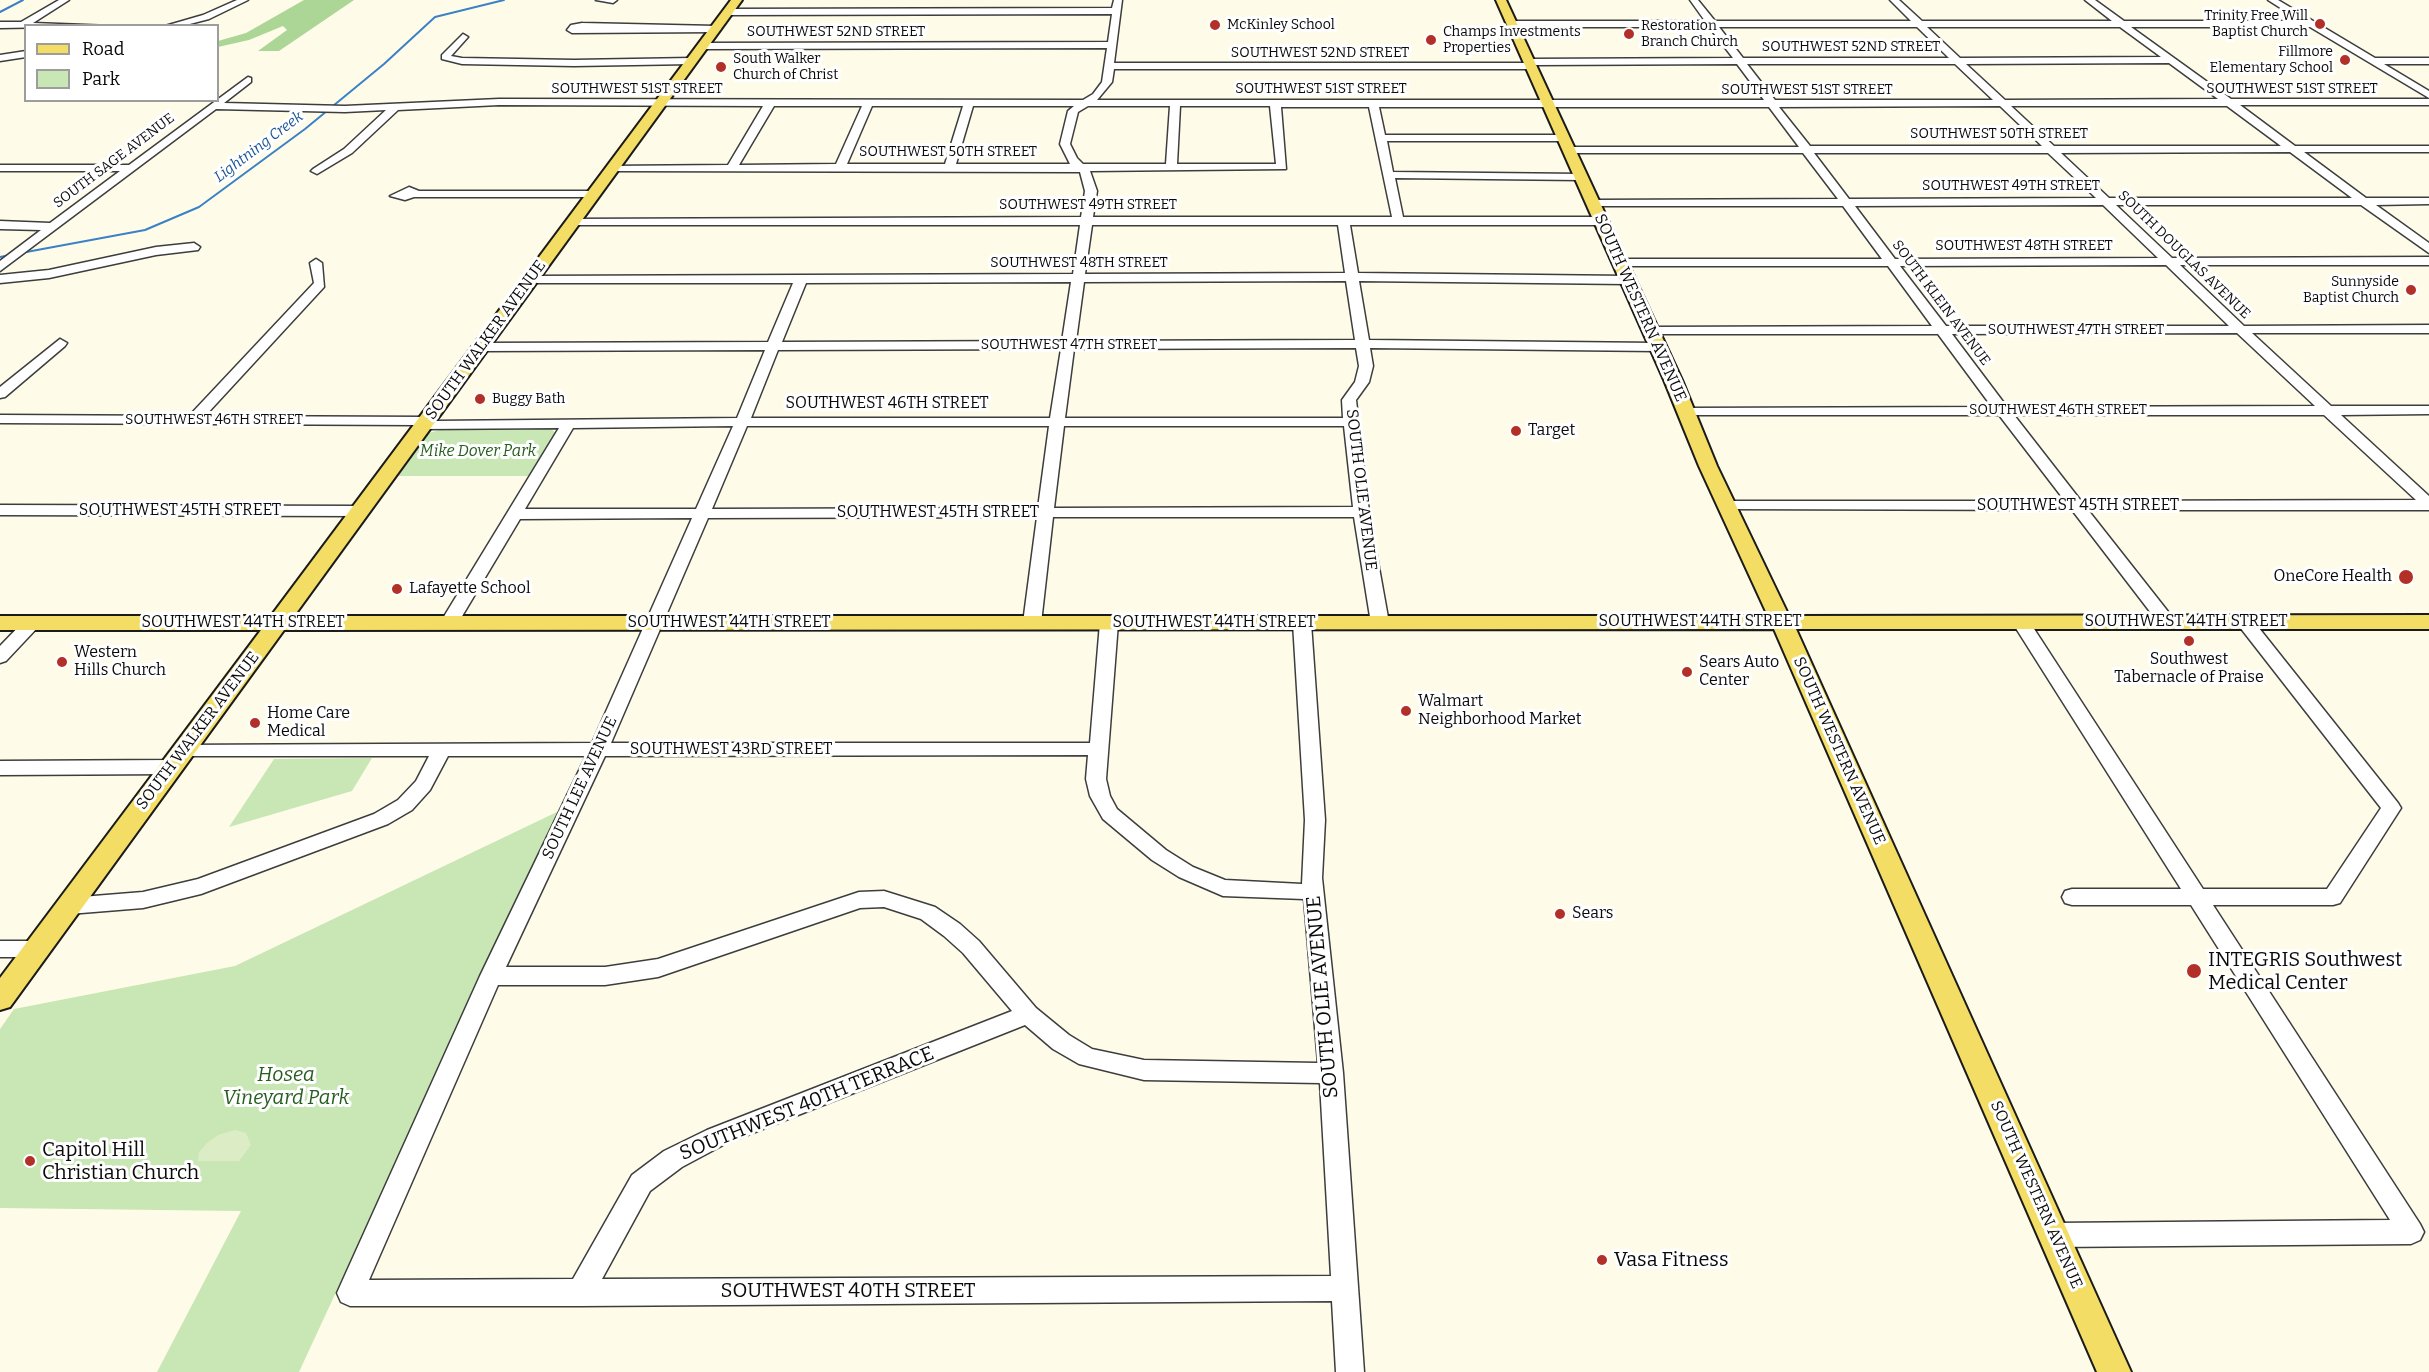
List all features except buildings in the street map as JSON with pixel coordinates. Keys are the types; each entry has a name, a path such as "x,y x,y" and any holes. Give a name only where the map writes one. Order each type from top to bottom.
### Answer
{"main road":[{"name":"SOUTH WALKER AVENUE","path":"0,999 737,0"},
{"name":"SOUTH WESTERN AVENUE","path":"1501,0 1687,412 1726,506 1782,622 2114,1372"},
{"name":"SOUTHWEST 44TH STREET","path":"0,623 2429,622"}],"street":[{"path":"0,25 22,25 65,0"},
{"path":"177,24 206,17 244,0"},
{"path":"600,0 613,0"},
{"path":"784,12 789,0"},
{"path":"944,11 948,0"},
{"path":"1031,12 1034,0"},
{"path":"1032,623 1057,422 1091,191 1088,179 1080,166 1072,160 1065,144 1070,116 1077,106 1102,90 1107,82 1118,0"},
{"name":"SOUTH KLEIN AVENUE","path":"1694,0 1945,331 2002,410 2079,506 2167,622"},
{"name":"SOUTH DOUGLAS AVENUE","path":"1893,0 2325,410 2429,505"},
{"path":"2089,0 2429,249"},
{"path":"2272,0 2429,95"},
{"path":"728,12 1117,11"},
{"path":"1512,24 2312,24"},
{"path":"587,28 716,29"},
{"path":"463,37 445,57 462,61 574,63 692,61"},
{"name":"SOUTHWEST 52ND STREET","path":"703,46 1113,45"},
{"path":"0,58 24,54"},
{"name":"SOUTHWEST 52ND STREET","path":"1109,66 1530,64 1739,60 2172,60"},
{"path":"2372,61 2429,61"},
{"name":"SOUTH SAGE AVENUE","path":"219,100 248,80"},
{"name":"SOUTHWEST 51ST STREET","path":"219,101 345,110 499,102 2232,104 2429,102"},
{"name":"SOUTH SAGE AVENUE","path":"0,267 217,102"},
{"path":"840,167 869,102"},
{"path":"950,167 969,102"},
{"path":"1171,167 1175,102"},
{"name":"SOUTHWEST 50TH STREET","path":"614,168 1282,166 1275,102"},
{"path":"1372,102 1390,175 1398,220"},
{"path":"731,168 770,103"},
{"path":"317,171 348,151 393,109"},
{"name":"SOUTHWEST 50TH STREET","path":"1380,138 1806,149 2429,149"},
{"path":"0,168 129,168"},
{"path":"1390,175 1581,177"},
{"path":"415,194 594,194"},
{"name":"SOUTHWEST 49TH STREET","path":"1593,203 2429,201"},
{"name":"SOUTHWEST 49TH STREET","path":"574,221 1342,219 1601,221"},
{"name":"SOUTH OLIE AVENUE","path":"1342,219 1365,375 1349,400 1350,422 1361,512 1380,623"},
{"path":"0,225 52,227"},
{"path":"0,279 50,274 156,251 194,247"},
{"name":"SOUTHWEST 48TH STREET","path":"1620,263 2429,261"},
{"path":"194,419 320,284 316,263"},
{"name":"SOUTHWEST 48TH STREET","path":"531,280 1351,277 1627,280"},
{"name":"SOUTH LEE AVENUE","path":"350,1293 491,976 598,751 742,422 801,279"},
{"name":"SOUTHWEST 47TH STREET","path":"481,347 1362,344 1945,331 2429,329"},
{"path":"0,394 60,343"},
{"name":"SOUTHWEST 46TH STREET","path":"1687,412 2429,410"},
{"name":"SOUTHWEST 46TH STREET","path":"0,419 194,419 568,425 742,422 1350,422"},
{"path":"449,623 568,425"},
{"name":"SOUTHWEST 45TH STREET","path":"1726,506 2429,505"},
{"name":"SOUTHWEST 45TH STREET","path":"0,510 361,511"},
{"name":"SOUTHWEST 45TH STREET","path":"515,514 1361,512"},
{"path":"2021,622 2198,898 2420,1232"},
{"path":"2072,897 2332,897 2391,808 2245,622"},
{"path":"0,657 32,623"},
{"path":"1110,623 1096,779 1110,814 1159,855 1186,872 1223,888 1313,891"},
{"name":"SOUTH OLIE AVENUE","path":"1302,623 1316,820 1313,891 1331,1073 1350,1372"},
{"name":"SOUTHWEST 43RD STREET","path":"0,768 442,750 1098,749"},
{"path":"69,906 144,900 201,886 381,819 405,805 423,785 442,750"},
{"path":"491,976 605,976 658,968 859,900 884,899 928,913 952,930 971,946 1028,1014 1061,1042 1087,1057 1144,1070 1331,1073"},
{"path":"0,949 36,949"},
{"name":"SOUTHWEST 40TH TERRACE","path":"579,1293 641,1183 673,1159 716,1137 1028,1014"},
{"path":"2054,1235 2420,1232"},
{"name":"SOUTHWEST 40TH STREET","path":"350,1293 1345,1288"}],"green space":[{"path":"304,0 354,0 279,51 258,51 287,30 283,26 249,40 219,47 219,41 246,33"},
{"name":"Mike Dover Park","path":"443,429 551,429 557,434 532,476 398,476 429,433"},
{"path":"372,758 352,791 229,827 274,759"},
{"name":"Hosea Vineyard Park","path":"559,811 299,1372 157,1372 241,1211 0,1208 0,1029 14,1009 235,966"},
{"path":"235,1130 246,1133 251,1145 239,1161 198,1161 199,1152 207,1143 218,1135"}],"waterway":[{"path":"0,12 23,0"},
{"name":"Lightning Creek","path":"21,253 145,230 199,207 305,129 384,64 435,17 504,0"},
{"name":"Lightning Creek","path":"0,257 10,255"}],"place":[{"name":"Trinity Free Will Baptist Church","path":"2320,24"},
{"name":"McKinley School","path":"1215,25"},
{"name":"Restoration Branch Church","path":"1629,34"},
{"name":"Champs Investments Properties","path":"1431,40"},
{"name":"Fillmore Elementary School","path":"2345,60"},
{"name":"South Walker Church of Christ","path":"721,67"},
{"name":"Sunnyside Baptist Church","path":"2411,290"},
{"name":"Buggy Bath","path":"480,399"},
{"name":"Target","path":"1516,431"},
{"name":"OneCore Health","path":"2406,577"},
{"name":"Lafayette School","path":"397,589"},
{"name":"Southwest Tabernacle of Praise","path":"2189,641"},
{"name":"Western Hills Church","path":"62,662"},
{"name":"Sears Auto Center","path":"1687,672"},
{"name":"Walmart Neighborhood Market","path":"1406,711"},
{"name":"Home Care Medical","path":"255,723"},
{"name":"Sears","path":"1560,914"},
{"name":"INTEGRIS Southwest Medical Center","path":"2194,971"},
{"name":"Capitol Hill Christian Church","path":"30,1161"},
{"name":"Vasa Fitness","path":"1602,1260"}]}
